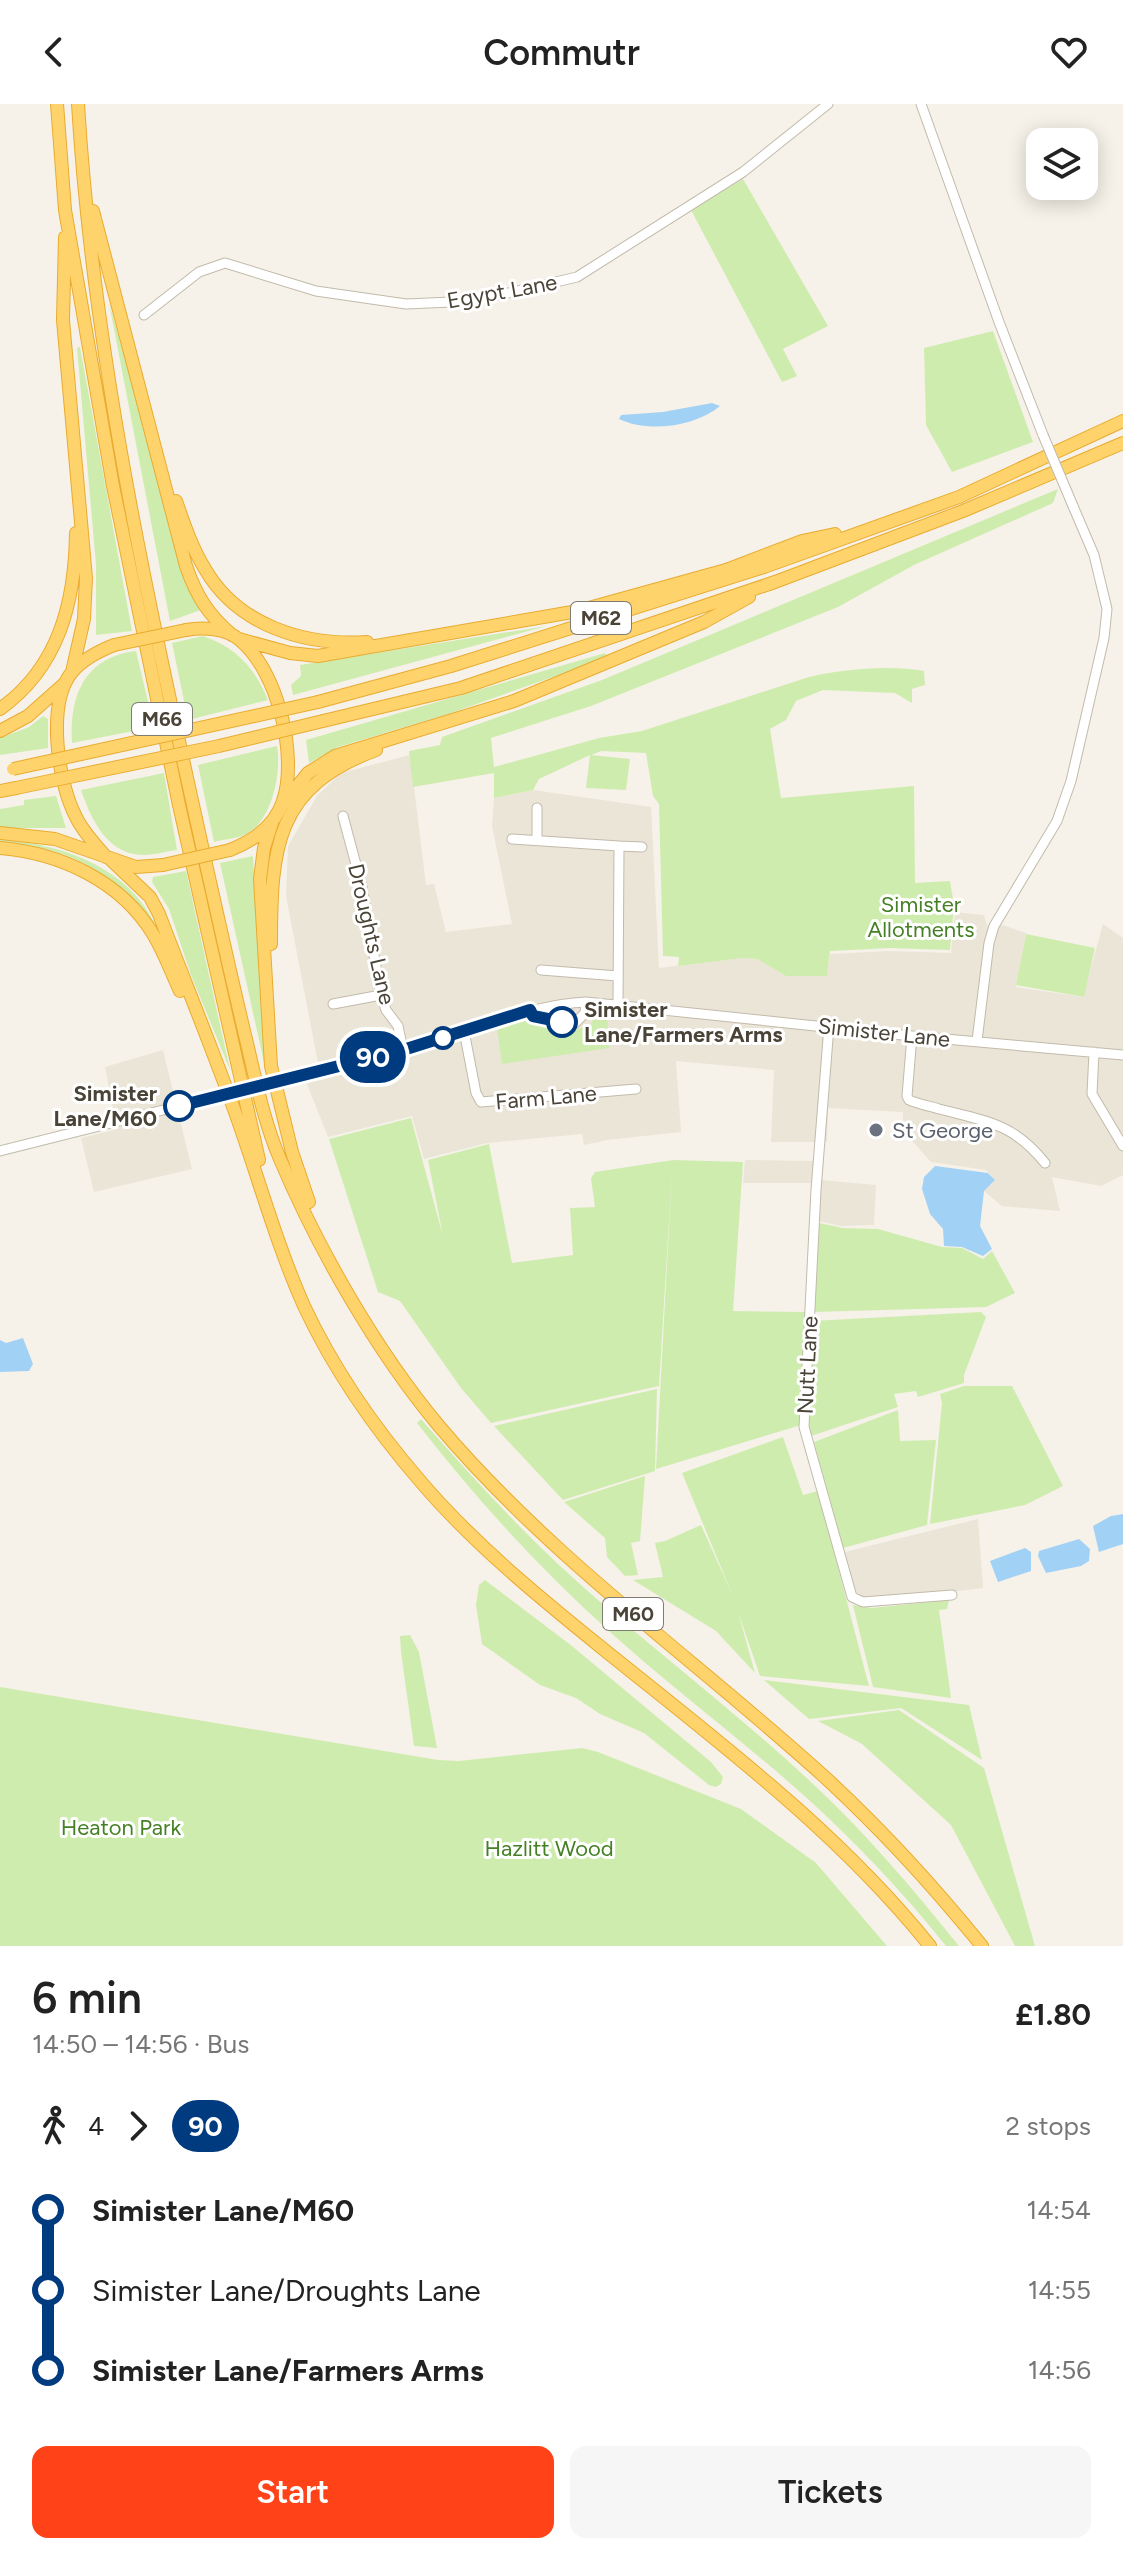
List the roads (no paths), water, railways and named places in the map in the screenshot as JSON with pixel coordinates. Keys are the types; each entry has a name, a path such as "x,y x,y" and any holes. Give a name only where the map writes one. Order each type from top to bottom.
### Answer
{"highway":[{"name":"M66","path":"57,104 65,210 63,320 76,473"},
{"name":"M66","path":"78,104 94,280 125,484 235,992 279,1158"},
{"path":"81,149 91,201 150,434 194,589 207,611 236,637 265,673 277,703 289,763 283,804"},
{"name":"M66","path":"65,210 113,486 189,852 274,1225"},
{"name":"M62","path":"7,770 318,702 481,657 764,567 959,497 1123,421"},
{"path":"150,434 193,547 206,572 220,590 249,615 283,632 328,641 354,643 424,639"},
{"name":"M62","path":"0,791 189,753 461,688 775,582 963,511 1123,443"},
{"path":"76,473 86,578 84,619 59,708 57,731 69,801 87,836 150,897 159,914 223,1080 274,1225"},
{"path":"0,709 23,690 41,668 63,628 73,585 76,473"},
{"path":"0,731 28,716 85,660 114,645 207,628 290,653 318,656 578,611 726,570 802,541 882,525"},
{"path":"323,1247 292,1152 271,1066 260,879 261,861 273,820 283,804 308,773 335,756 514,701 704,622 775,582"},
{"path":"268,1016 274,859 291,815 310,788 335,768 442,724"},
{"path":"0,833 55,839 136,867 163,865 230,850 247,843 273,820"},
{"path":"0,848 32,852 68,863 91,874 128,903 154,935 223,1080"},
{"name":"M60","path":"279,1158 323,1247 382,1350 438,1425 493,1486 580,1568 830,1782 930,1883 982,1946"},
{"name":"M60","path":"274,1225 304,1305 325,1347 373,1423 422,1484 483,1547 557,1611 803,1812 901,1910 930,1946"}],"street":[{"name":"Egypt Lane","path":"144,315 199,272 225,263 316,291 406,304 474,301 577,277 743,172 828,104"},
{"path":"921,104 999,322 1094,555 1107,609 1104,638 1071,781 1057,821 994,928 989,943 977,1041"},
{"path":"537,808 537,839"},
{"name":"Droughts Lane","path":"343,816 362,887 381,995 386,1010 398,1026 403,1050"},
{"path":"512,839 642,847"},
{"path":"618,1005 619,846"},
{"path":"541,970 618,976"},
{"path":"333,1004 381,995"},
{"path":"530,1010 533,1016 575,1023 585,1013 586,1002"},
{"name":"Simister Lane","path":"0,1151 403,1050 561,1003 586,1002 1123,1055"},
{"name":"Nutt Lane","path":"829,1026 816,1190 804,1427 852,1597 863,1602 952,1595"},
{"name":"Farm Lane","path":"464,1031 476,1093 481,1102 636,1089"},
{"path":"912,1036 909,1100 1009,1130 1022,1138 1045,1163"},
{"path":"1094,1052 1092,1094 1123,1146"}],"water":[{"path":"712,403 720,406 698,419 671,426 644,426 619,419 621,415 663,412"},
{"path":"935,1166 988,1173 995,1180 984,1191 980,1226 992,1249 983,1256 962,1247 944,1246 943,1229 930,1214 922,1189 924,1177"},
{"path":"23,1338 33,1364 29,1371 0,1372 0,1340 6,1343"},
{"path":"1123,1514 1123,1544 1099,1552 1093,1526 1111,1516"},
{"path":"1079,1539 1090,1549 1089,1561 1081,1566 1046,1573 1038,1556 1039,1551"},
{"path":"1025,1548 1031,1552 1031,1571 998,1582 990,1561"}],"place":[{"name":"Simister Lane/Farmers Arms","path":"562,1022"},
{"name":"Simister Lane/M60","path":"179,1106"},
{"name":"St George","path":"876,1130"}],"park label":[{"name":"Simister Allotments","path":"921,916"},
{"name":"Heaton Park","path":"121,1827"},
{"name":"Hazlitt Wood","path":"549,1848"}]}
